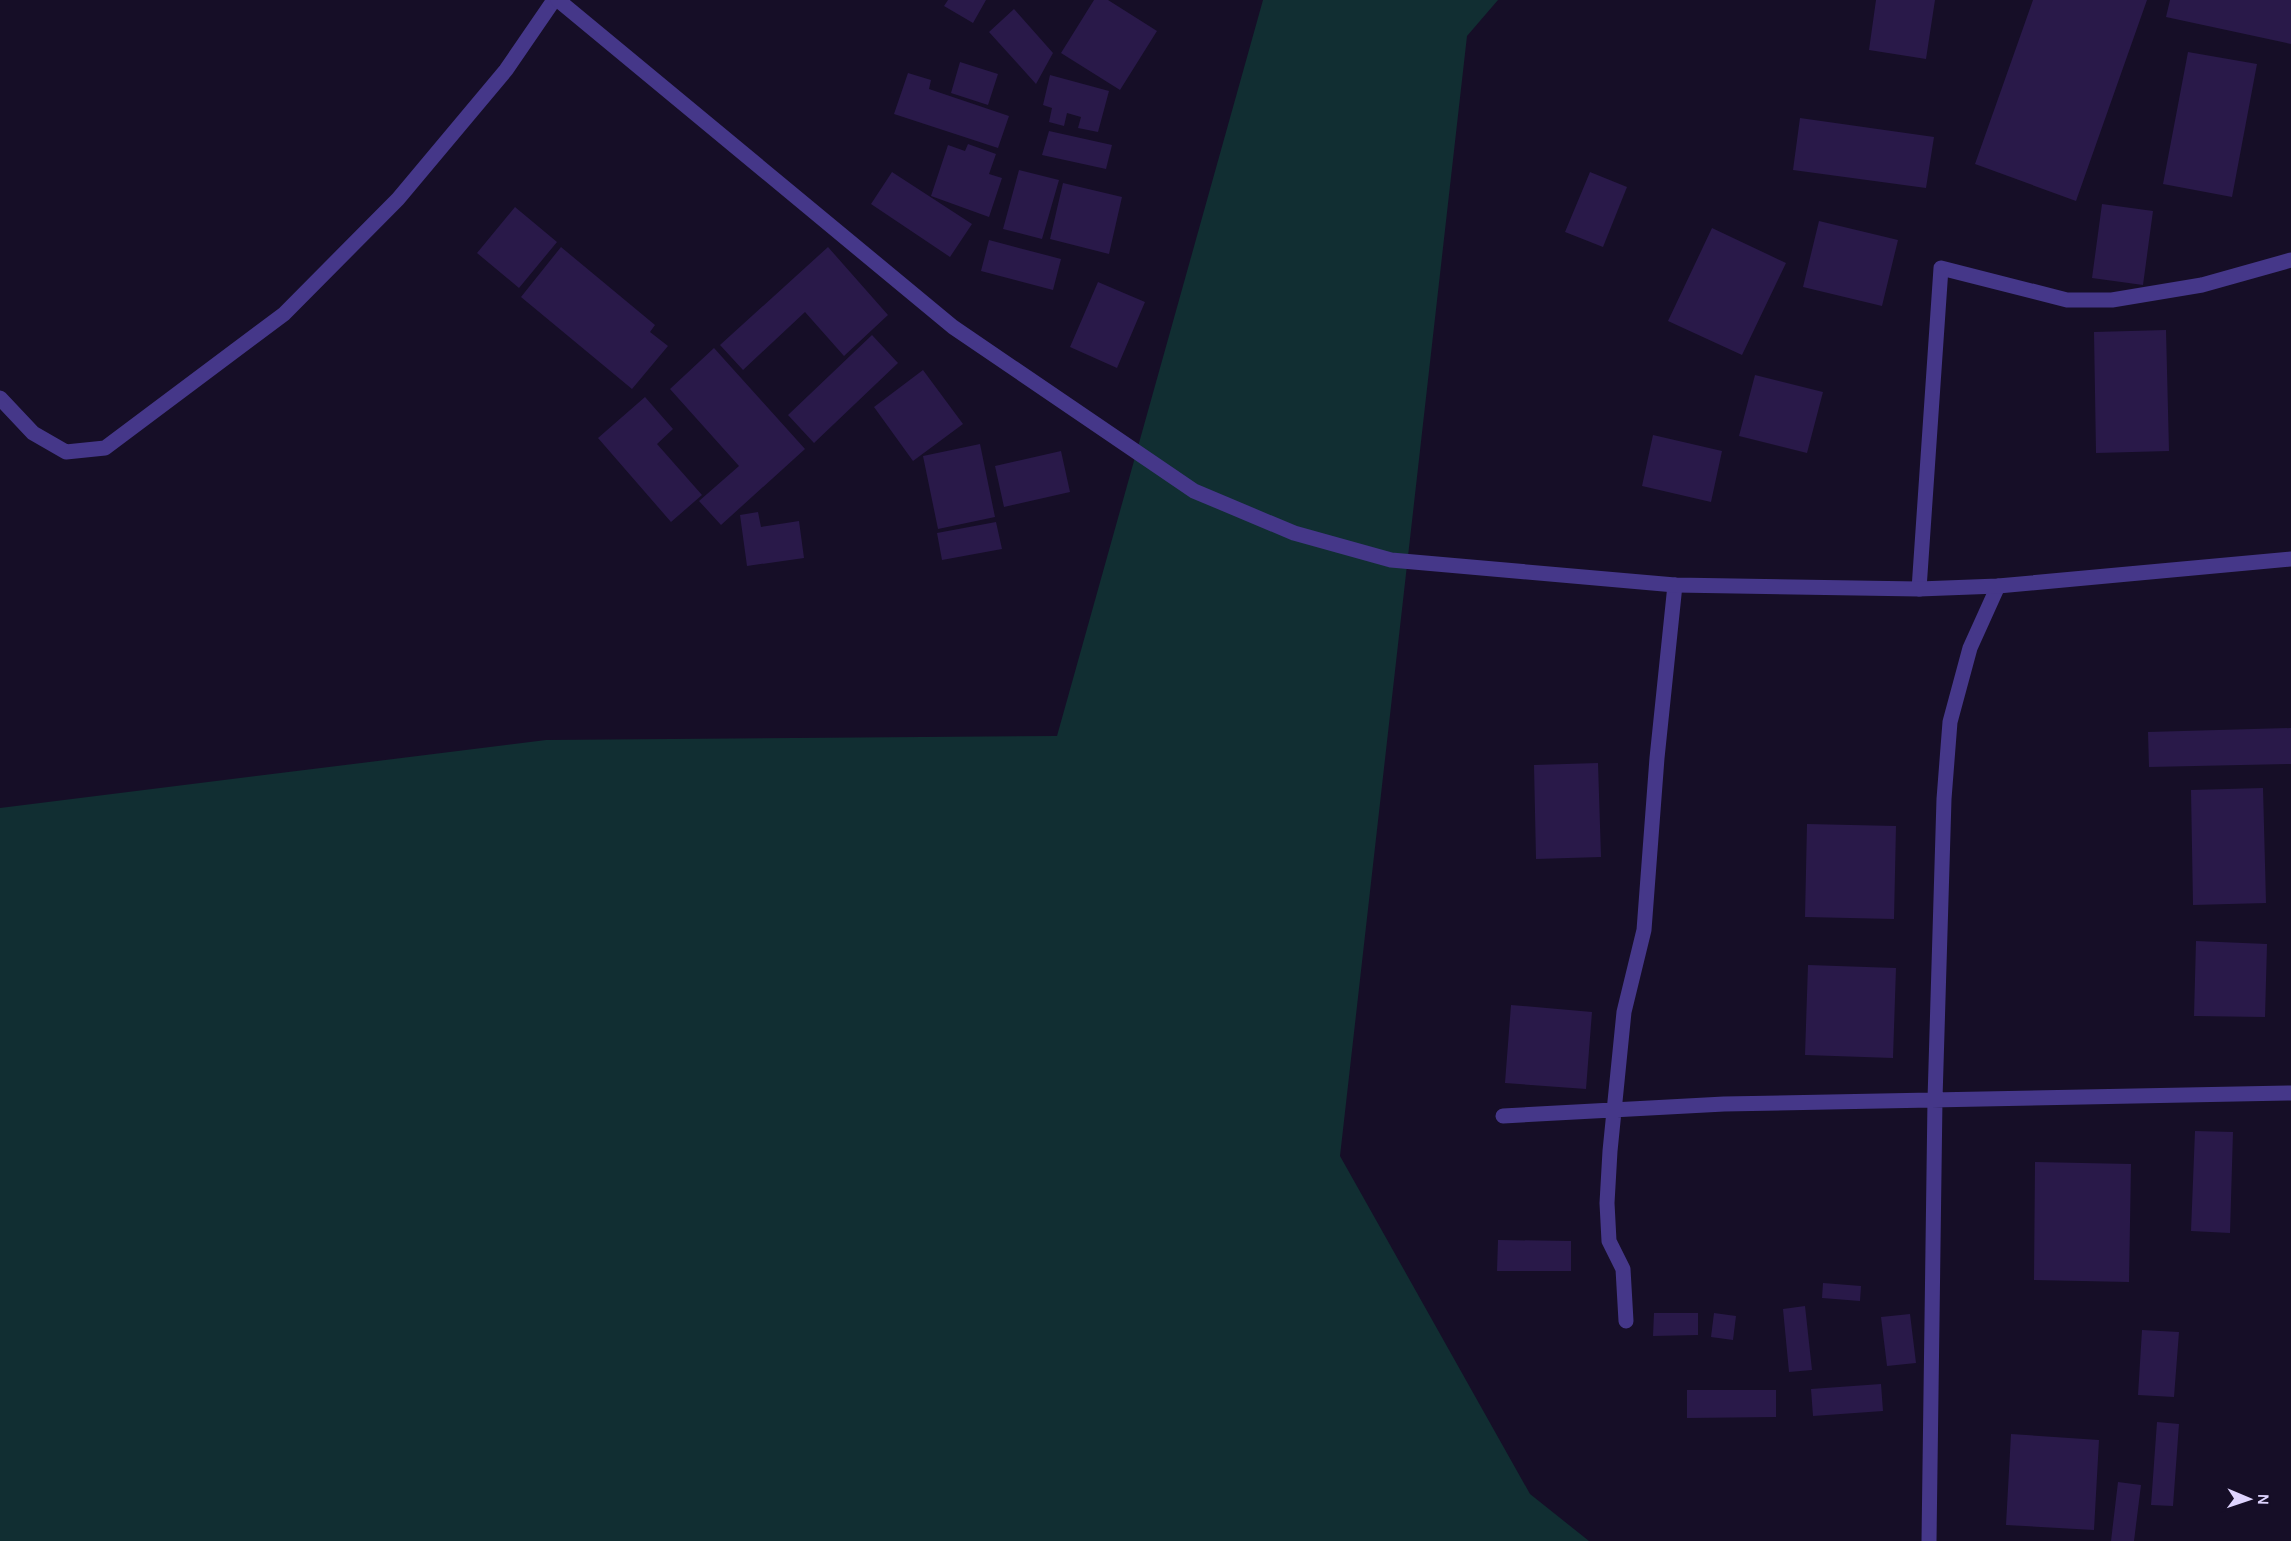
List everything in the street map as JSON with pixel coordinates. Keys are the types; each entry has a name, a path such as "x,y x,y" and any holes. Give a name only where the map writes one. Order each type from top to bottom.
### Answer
{"street":[{"path":"0,398 33,433 66,452 105,448 284,314 398,199 506,70 556,0 953,327 1194,490 1294,533 1391,560 1675,585 1919,589 1998,586 2291,559"},
{"path":"1919,589 1941,268 2067,300 2112,300 2202,285 2291,260"},
{"path":"1626,1321 1623,1269 1609,1241 1607,1203 1610,1152 1624,1012 1644,930 1657,758 1675,585"},
{"path":"1929,1541 1935,1098 1944,799 1950,722 1970,648 1998,586"},
{"path":"1503,1116 1724,1104 1935,1098 2291,1093"}],"green space":[{"path":"1263,0 1498,0 1467,36 1340,1156 1530,1494 1589,1541 0,1541 0,808 546,740 1057,736"}],"building":[{"path":"948,0 986,0 973,23 944,6"},
{"path":"1094,0 1108,0 1157,31 1120,90 1061,53"},
{"path":"1876,0 1935,0 1926,59 1869,50"},
{"path":"2033,0 2147,0 2076,201 1975,164"},
{"path":"2170,0 2291,0 2291,44 2166,17"},
{"path":"1014,9 1053,53 1036,84 989,32"},
{"path":"2188,52 2257,64 2232,197 2163,184"},
{"path":"960,62 998,74 988,105 951,93"},
{"path":"908,73 931,80 929,89 1009,116 998,148 894,114"},
{"path":"1050,75 1109,91 1098,132 1078,128 1081,117 1067,113 1064,126 1049,122 1052,108 1043,105"},
{"path":"1800,118 1934,137 1926,188 1793,170"},
{"path":"1049,131 1112,145 1106,169 1042,155"},
{"path":"968,144 996,154 989,174 1002,178 989,217 931,196 948,145 965,151"},
{"path":"1019,170 1059,180 1042,239 1003,229"},
{"path":"892,172 972,224 950,257 871,204"},
{"path":"1590,172 1627,187 1603,247 1565,232"},
{"path":"1063,183 1122,197 1109,254 1050,239"},
{"path":"2102,204 2153,211 2143,285 2092,278"},
{"path":"515,207 557,242 519,288 477,253"},
{"path":"1819,221 1898,240 1882,306 1803,287"},
{"path":"1712,228 1786,263 1742,355 1668,321"},
{"path":"989,240 1061,259 1053,290 981,271"},
{"path":"561,247 655,325 650,332 668,346 632,389 521,297"},
{"path":"828,247 888,315 844,356 805,312 743,370 720,345"},
{"path":"1098,282 1145,302 1117,368 1070,347"},
{"path":"2166,330 2169,451 2096,453 2094,332"},
{"path":"872,335 898,363 814,443 788,415"},
{"path":"714,348 805,449 721,525 699,501 739,466 670,389"},
{"path":"923,370 963,424 913,461 874,407"},
{"path":"1755,375 1823,392 1807,453 1739,436"},
{"path":"645,397 673,429 657,444 702,495 671,522 598,438"},
{"path":"1653,435 1722,451 1711,502 1642,486"},
{"path":"980,444 995,517 938,529 923,456"},
{"path":"1061,451 1070,492 1004,507 995,466"},
{"path":"758,512 761,527 799,521 804,558 747,566 740,515"},
{"path":"996,522 1002,549 942,560 937,533"},
{"path":"2291,728 2291,764 2149,767 2148,732"},
{"path":"1598,763 1601,857 1536,859 1534,765"},
{"path":"2263,788 2266,903 2193,905 2191,790"},
{"path":"1807,824 1896,826 1894,919 1805,917"},
{"path":"2196,941 2267,944 2265,1017 2194,1016"},
{"path":"1808,965 1896,968 1893,1058 1805,1055"},
{"path":"1511,1005 1592,1012 1586,1089 1505,1083"},
{"path":"2195,1131 2233,1132 2230,1233 2191,1231"},
{"path":"2035,1162 2131,1164 2129,1282 2034,1280"},
{"path":"1498,1240 1571,1241 1571,1271 1497,1271"},
{"path":"1823,1283 1861,1286 1860,1301 1822,1298"},
{"path":"1805,1306 1812,1370 1789,1372 1783,1309"},
{"path":"1654,1313 1698,1313 1698,1335 1653,1336"},
{"path":"1714,1313 1736,1316 1733,1340 1711,1337"},
{"path":"1910,1314 1916,1363 1887,1366 1881,1317"},
{"path":"2142,1330 2179,1332 2174,1397 2138,1395"},
{"path":"1881,1384 1883,1411 1813,1416 1811,1389"},
{"path":"1687,1390 1776,1390 1776,1417 1687,1418"},
{"path":"2157,1422 2179,1424 2173,1506 2151,1505"},
{"path":"2011,1434 2099,1440 2094,1530 2006,1525"},
{"path":"2118,1482 2141,1485 2134,1541 2111,1541"}]}
